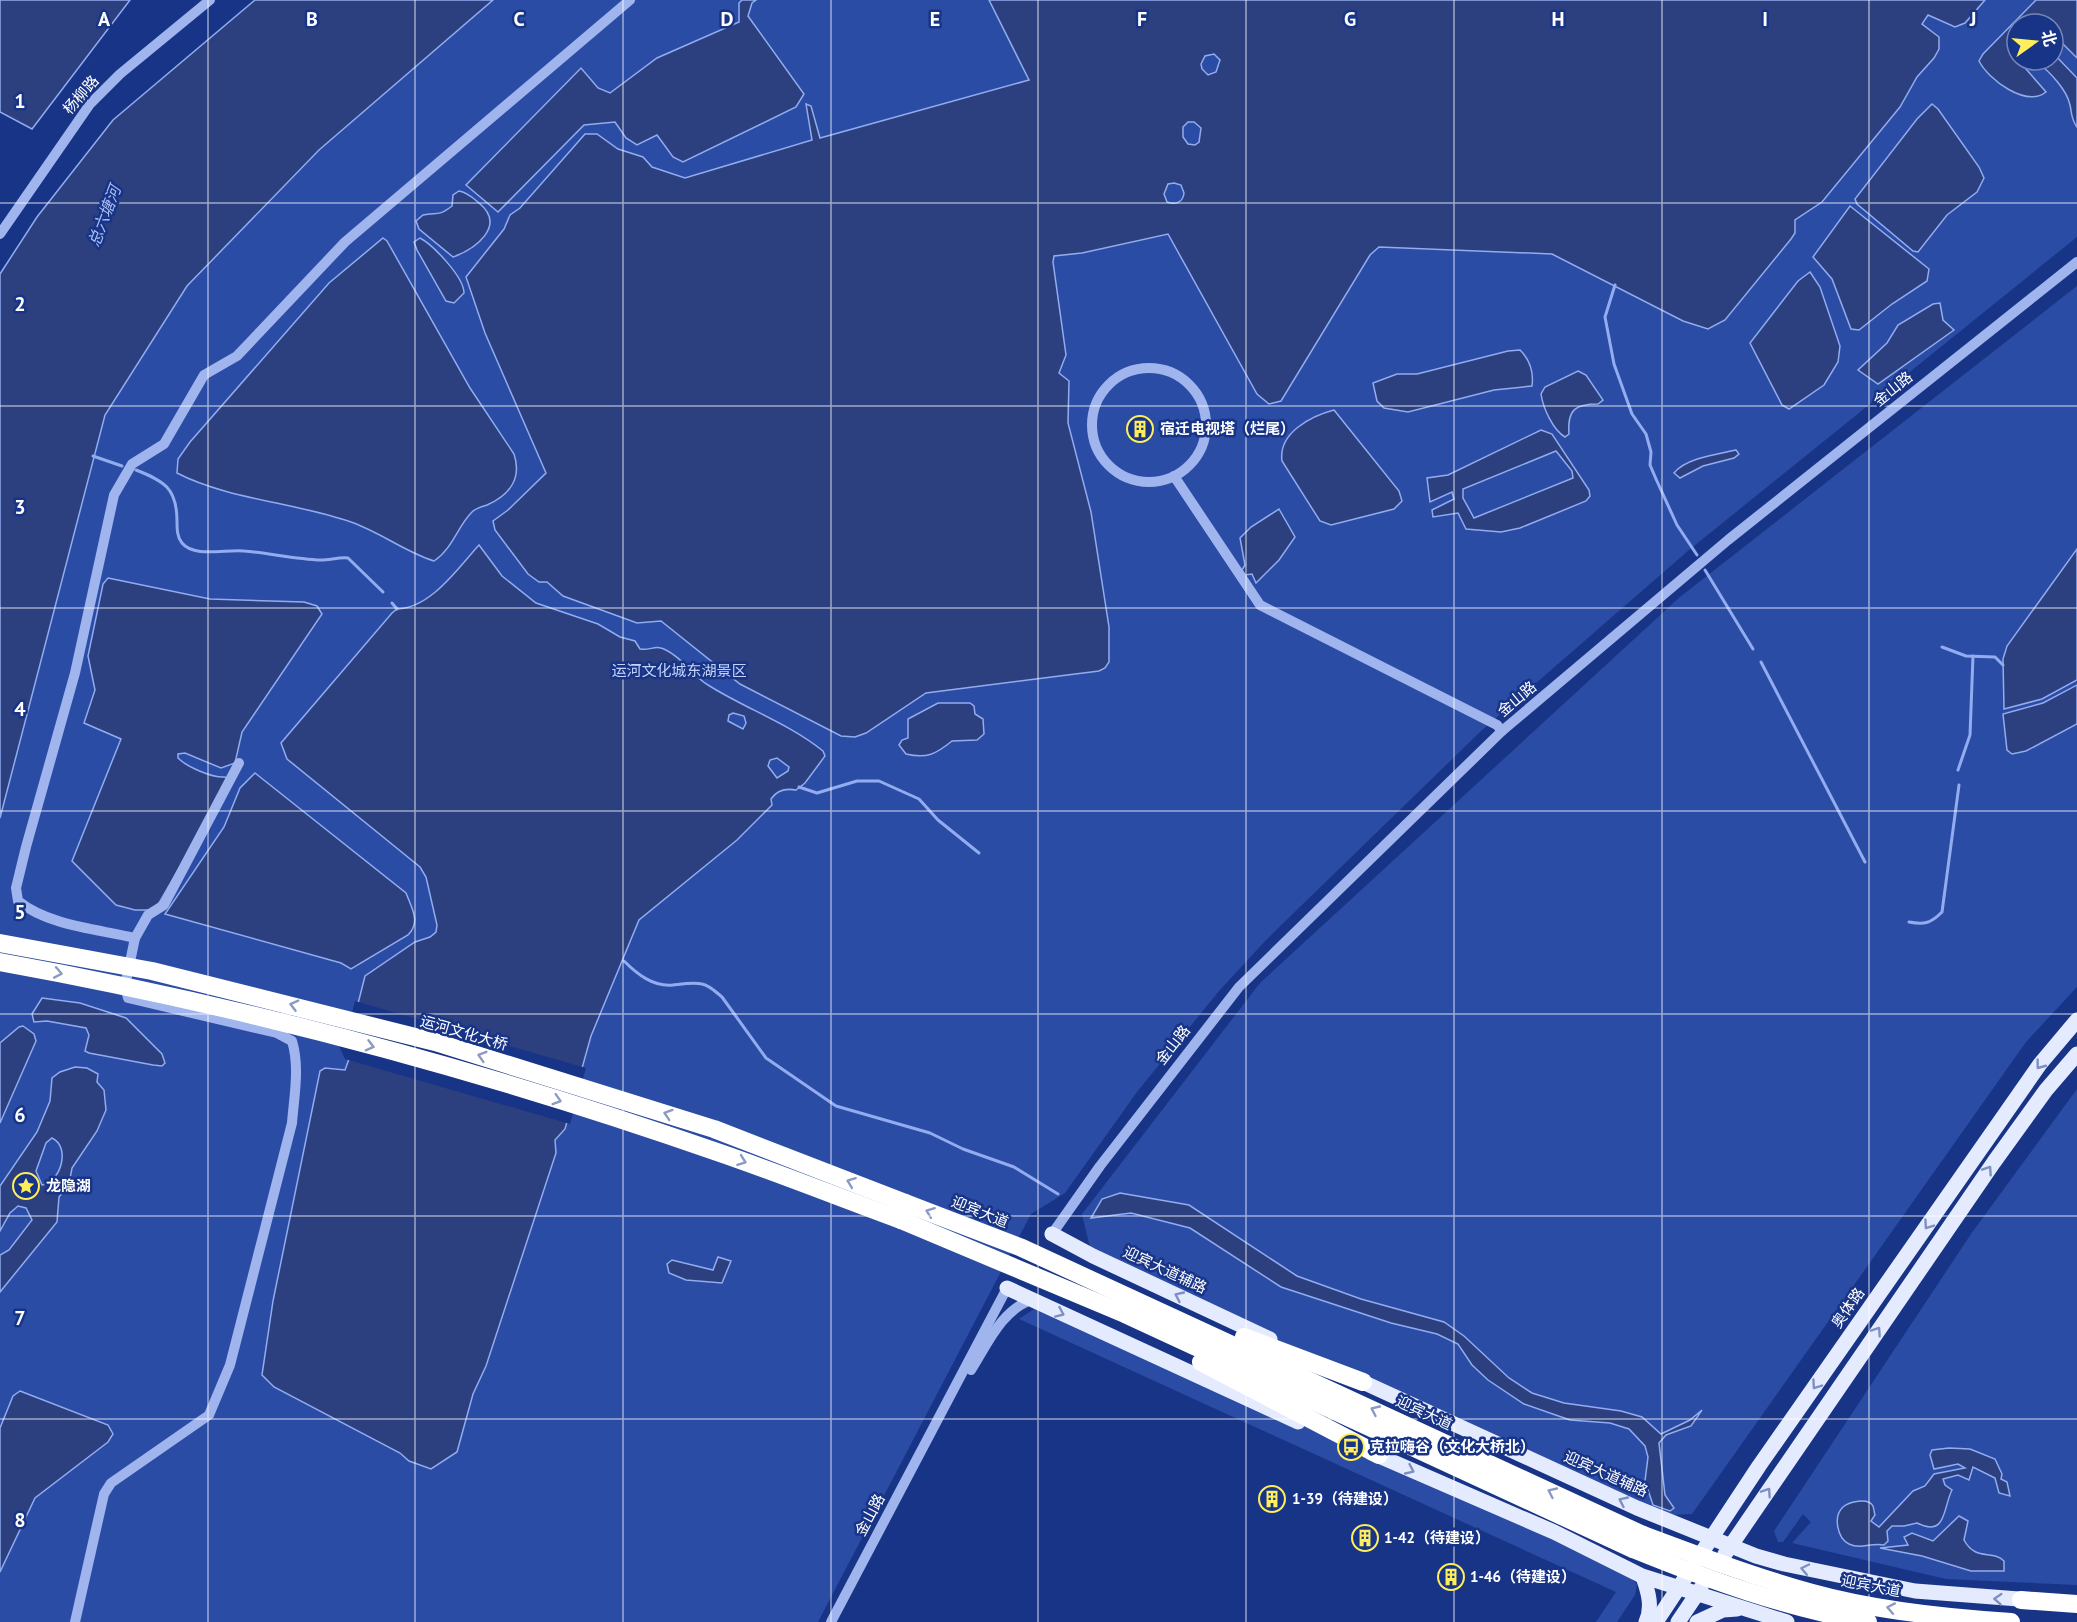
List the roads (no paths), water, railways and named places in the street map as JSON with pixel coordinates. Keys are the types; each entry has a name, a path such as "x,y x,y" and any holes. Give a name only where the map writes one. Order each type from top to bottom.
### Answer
{"highway":[{"name":"运河文化大桥","path":"0,943 152,971 435,1042 714,1129 903,1211"},
{"path":"0,962 172,996 309,1030 492,1080 903,1211 971,1248 1191,1356 1379,1455"},
{"name":"迎宾大道","path":"903,1211 967,1226 1022,1248 1644,1535 1743,1572 1815,1594 1904,1610 2011,1622"},
{"path":"967,1226 1033,1246 1192,1316 1363,1382"},
{"path":"971,1248 1125,1314 1669,1564 1790,1604 1868,1622"},
{"path":"2021,1600 2077,1602"}],"main road":[{"name":"奥体路","path":"1656,1622 1765,1458 2040,1064 2077,1020"},
{"path":"1678,1622 1994,1162 2046,1090 2077,1054"},
{"name":"迎宾大道辅路","path":"1052,1234 1113,1266 1637,1508 1730,1545 1784,1564 1915,1591 2021,1600"},
{"path":"1006,1288 1320,1432 1379,1455 1554,1532 1643,1577 1786,1622"},
{"path":"1643,1577 1649,1599 1649,1615 1646,1622"},
{"path":"1697,1622 1723,1610 1740,1609"}],"street":[{"name":"杨柳路","path":"0,234 90,104 120,74 210,0"},
{"path":"135,938 56,920 28,909 18,901 16,888 53,742 75,673 114,495 132,464 164,444 204,375 237,356 345,242 630,0"},
{"name":"金山路","path":"1052,1234 1107,1157 1239,987 1502,731 1728,540 2077,262"},
{"path":"1155,368 1173,373 1188,383 1199,398 1205,415 1205,434 1199,451 1188,466 1174,476 1157,481 1131,479 1109,466 1098,452 1092,435 1092,418 1097,401 1106,386 1120,375 1137,369 1155,368"},
{"path":"1174,476 1260,605 1497,725 1502,731"},
{"path":"75,1622 104,1494 111,1483 209,1414 221,1388 230,1365 292,1123 295,1052 292,1041 277,1033 128,998 124,986 135,938 148,915 164,905 239,764"},
{"name":"金山路","path":"831,1622 1006,1288"},
{"name":"金山路","path":"937,1423 1009,1312 1018,1304 1032,1300"}],"water":[{"path":"0,0 130,0 32,129 0,112"},
{"name":"总六塘河","path":"255,0 493,0 319,150 187,286 105,415 0,818 0,274 37,217 113,120"},
{"path":"742,0 756,0 752,3 748,16 804,94 796,107 683,162 673,157 657,135 637,145 626,138 615,122 584,125 498,212 466,185 581,68 598,88 610,93 657,58 739,22 739,3"},
{"path":"989,0 1985,0 1965,23 1955,27 1928,15 1922,24 1939,37 1939,49 1917,77 1900,107 1822,202 1795,220 1795,233 1791,239 1725,320 1708,329 1683,321 1552,254 1379,247 1370,255 1281,401 1269,404 1257,394 1168,234 1082,253 1054,256 1066,355 1059,373 1069,381 1068,423 1091,512 1109,627 1109,662 1099,671 926,693 866,733 855,737 841,736 740,684 661,621 637,623 563,596 547,582 539,582 528,574 495,530 493,521 508,510 546,473 485,333 466,277 504,229 510,215 520,208 585,134 597,134 618,149 643,157 652,167 685,178 812,140 806,104 811,106 820,138 1029,80","holes":["1214,54 1220,60 1216,72 1208,75 1202,69 1201,64 1205,56","1188,122 1194,122 1201,128 1199,142 1195,145 1188,144 1183,137 1183,127","1168,184 1181,185 1184,193 1180,201 1167,202 1164,194"]},
{"path":"2036,0 2077,0 2077,58 2065,46 2065,12 2024,12"},
{"path":"2005,32 2005,72 2029,72 2046,92 2038,96 2028,96 2008,89 1990,76 1979,61"},
{"path":"2065,66 2077,78 2077,127 2068,99 2048,72 2065,72"},
{"path":"1932,104 1938,109 1979,167 1984,178 1977,192 1947,215 1918,252 1913,251 1857,204 1855,199 1917,119"},
{"path":"459,191 479,203 487,212 490,220 485,236 470,248 453,257 419,229 416,221 423,215 440,213 452,206 453,195"},
{"path":"1850,206 1929,269 1927,281 1892,304 1859,330 1851,329 1832,279 1813,257"},
{"path":"383,238 387,241 470,388 514,454 516,463 515,478 508,491 495,501 473,511 445,551 434,561 351,522 218,489 177,473 178,459 190,442 329,283"},
{"path":"420,238 440,254 454,270 463,286 464,293 454,303 446,301 417,250 414,242"},
{"path":"1810,272 1820,287 1840,346 1838,362 1824,385 1789,409 1782,405 1750,343 1798,281"},
{"path":"1940,303 1943,320 1954,330 1878,384 1858,370 1887,343 1898,325 1933,304"},
{"path":"1520,350 1530,366 1532,386 1494,390 1408,412 1384,408 1377,401 1373,383 1397,374 1417,374"},
{"path":"1578,371 1586,375 1603,400 1598,404 1584,405 1574,410 1571,414 1569,434 1565,437 1549,418 1541,394 1545,387"},
{"path":"1334,410 1399,491 1402,501 1394,509 1331,525 1320,521 1282,461 1285,442 1298,427 1306,421"},
{"path":"1541,430 1552,434 1589,490 1590,496 1586,501 1520,528 1501,532 1466,529 1458,513 1433,517 1432,510 1454,499 1452,492 1430,502 1427,478 1448,475","holes":["1556,451 1572,471 1573,478 1474,518 1463,498 1463,489"]},
{"path":"1736,450 1739,454 1734,458 1703,466 1680,478 1674,473 1694,460"},
{"path":"1279,509 1295,537 1279,560 1256,583 1252,574 1245,575 1242,570 1245,565 1240,538 1251,527"},
{"path":"479,545 502,576 536,603 598,624 620,637 635,641 640,649 666,650 708,685 796,732 823,751 825,756 805,783 796,790 785,790 776,794 771,799 772,805 737,840 639,920 591,1036 565,1129 555,1140 556,1153 486,1366 473,1394 457,1452 431,1469 409,1461 400,1453 274,1387 262,1375 273,1301 320,1071 325,1068 345,1070 349,1059 349,1039 365,976 415,942 430,937 436,932 437,925 426,877 420,867 287,759 281,743 392,613 397,609 421,602 432,594 453,575","holes":["733,713 744,716 746,723 743,729 728,721 729,715","777,758 789,767 788,771 777,778 768,766 770,760"]},
{"path":"2077,549 2077,680 2042,699 2004,709 2003,659 2007,646"},
{"path":"108,578 210,599 304,602 317,606 322,614 242,732 235,763 221,768 185,753 178,754 178,758 187,765 207,774 225,777 229,782 155,910 135,910 116,905 72,861 121,739 84,723 95,690 88,656 103,584"},
{"path":"2077,685 2077,724 2026,751 2012,754 2007,750 2003,714 2043,703"},
{"path":"938,703 970,703 974,706 975,714 983,719 984,734 977,740 952,741 926,756 906,754 899,745 902,740 908,738 908,719"},
{"path":"255,773 406,893 415,920 408,935 351,969 341,963 165,914 224,827 240,788"},
{"path":"42,998 80,1003 126,1018 162,1054 165,1063 162,1066 153,1065 85,1051 89,1035 86,1028 47,1021 34,1022 32,1014"},
{"path":"23,1026 34,1034 36,1041 0,1123 0,1043"},
{"path":"75,1067 87,1068 98,1074 97,1082 104,1090 106,1110 97,1131 72,1168 69,1184 59,1197 57,1222 0,1292 0,1255 9,1250 32,1220 26,1208 18,1206 10,1213 0,1231 0,1186 37,1132 50,1101 52,1078 60,1072","holes":["52,1138 58,1142 62,1156 59,1171 54,1178 42,1185 36,1171 46,1143"]},
{"path":"1120,1193 1189,1205 1297,1276 1361,1299 1444,1322 1464,1336 1509,1378 1532,1393 1564,1403 1621,1411 1642,1417 1661,1434 1690,1420 1702,1410 1691,1426 1666,1435 1659,1443 1665,1495 1674,1508 1670,1511 1653,1505 1645,1481 1648,1457 1645,1446 1629,1429 1610,1423 1570,1420 1524,1404 1488,1380 1472,1365 1458,1344 1437,1334 1391,1323 1281,1287 1190,1228 1131,1213 1091,1218 1102,1199"},
{"path":"718,1257 731,1261 722,1283 686,1280 669,1273 667,1264 672,1260 713,1270"},
{"path":"20,1391 108,1425 113,1434 108,1442 35,1498 0,1572 0,1428 13,1396"},
{"path":"1970,1449 1995,1459 2002,1474 2001,1479 2007,1482 2010,1496 1999,1493 1995,1478 1973,1467 1969,1480 1958,1475 1943,1479 1945,1485 1952,1490 1942,1518 1934,1527 1917,1523 1892,1526 1887,1531 1888,1541 1884,1545 1854,1546 1845,1541 1839,1532 1837,1521 1843,1507 1858,1501 1871,1503 1875,1515 1871,1521 1879,1527 1913,1491 1925,1486 1934,1474 1965,1468 1958,1464 1934,1469 1930,1455 1932,1450"},
{"path":"1959,1516 1968,1521 1964,1540 1969,1547 1979,1553 2004,1561 2004,1571 1971,1571 1922,1556 1880,1548 1908,1545 1904,1537 1912,1533 1933,1541"}],"waterway":[{"path":"1615,285 1605,317 1614,364 1632,414 1646,434 1651,452 1650,465 1656,479 1677,525 1697,555"},
{"path":"93,456 122,466"},
{"path":"136,470 161,482 171,493 175,501 178,536 187,548 202,552 244,551 324,560 348,558 383,592"},
{"path":"1705,570 1753,649"},
{"path":"392,603 397,609"},
{"path":"1942,647 1966,656 1995,657 2003,665"},
{"path":"1958,770 1970,735 1973,656"},
{"path":"1761,662 1865,862"},
{"path":"799,787 817,793 857,781 879,781 919,799 938,820 979,853"},
{"path":"1909,922 1927,922 1942,912 1959,785"},
{"path":"624,961 652,982 666,985 695,983 710,987 722,997 766,1058 836,1106 930,1133 963,1149 1014,1167 1058,1194"}],"place":[{"name":"宿迁电视塔（烂尾）","path":"1140,429"},
{"name":"龙隐湖","path":"26,1186"},
{"name":"克拉嗨谷（文化大桥北）","path":"1351,1447"},
{"name":"1-39（待建设）","path":"1272,1499"},
{"name":"1-42（待建设）","path":"1365,1538"},
{"name":"1-46（待建设）","path":"1451,1577"}],"park label":[{"name":"运河文化城东湖景区","path":"679,671"}]}
